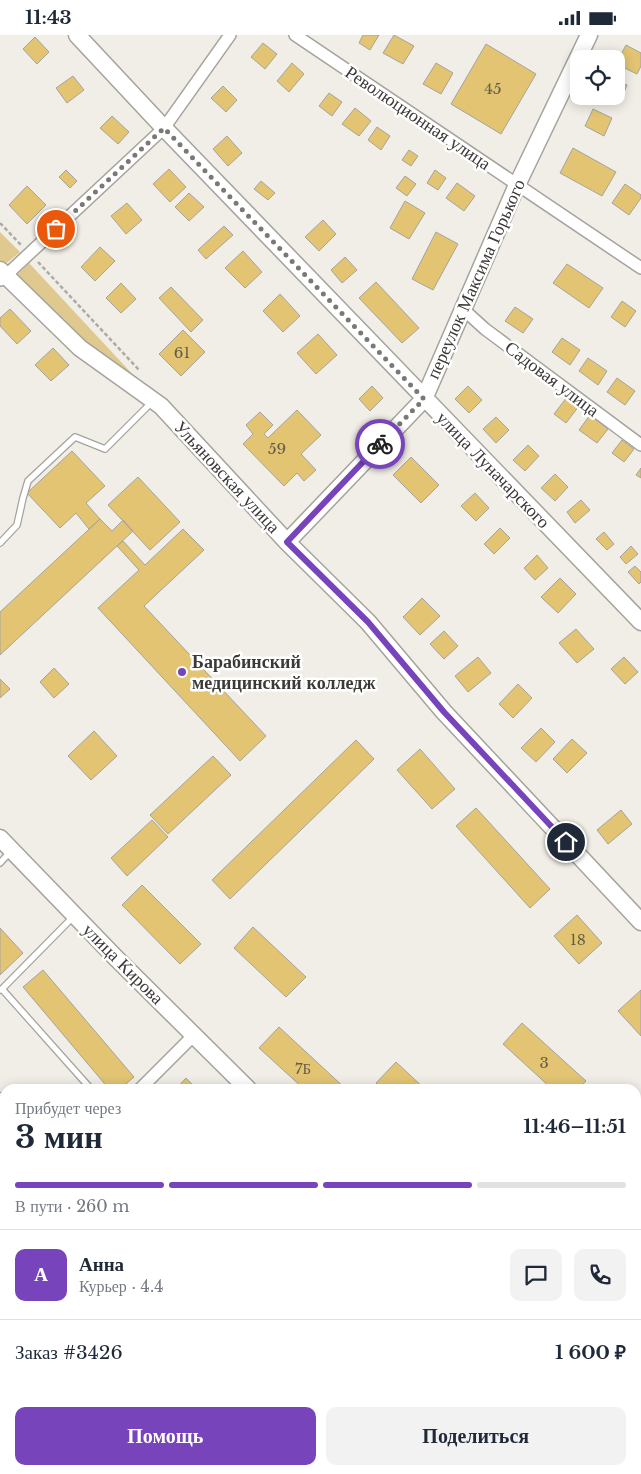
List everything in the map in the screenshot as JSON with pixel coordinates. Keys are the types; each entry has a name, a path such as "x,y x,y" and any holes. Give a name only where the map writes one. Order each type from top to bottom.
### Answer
{"street":[{"name":"улица Луначарского","path":"77,35 424,399 641,622"},
{"path":"2,276 30,254 164,128 230,35"},
{"name":"Революционная улица","path":"295,35 641,268"},
{"name":"переулок Максима Горького","path":"287,542 424,399 517,185 589,35"},
{"name":"Ульяновская улица","path":"2,276 80,348 160,406 287,542 368,622 444,712 641,922"},
{"name":"Садовая улица","path":"464,310 485,329 641,445"},
{"name":"улица Кирова","path":"0,838 243,1084"},
{"path":"145,1084 194,1035"}],"lane":[{"path":"0,543 17,525 28,481 75,437 105,449 154,401"},
{"path":"0,863 12,850"},
{"path":"75,915 1,990 86,1084"}],"path":[{"path":"0,223 143,375"}],"shaded area":[{"path":"0,232 20,252 3,266 0,263"},
{"path":"29,263 136,378 83,345 15,277"}],"building":[{"path":"363,35 379,35 370,50 359,43"},
{"path":"394,35 414,46 403,64 383,53"},
{"path":"35,37 49,52 37,64 23,49"},
{"path":"263,43 277,54 265,69 251,57"},
{"path":"486,44 536,74 501,134 451,104"},
{"path":"626,45 641,53 641,66 637,74 625,68 625,50 623,50"},
{"path":"292,63 304,74 289,92 277,81"},
{"path":"436,63 453,73 441,94 423,84"},
{"path":"73,76 84,90 67,103 56,88"},
{"path":"223,86 237,100 226,112 211,98"},
{"path":"329,93 342,102 332,116 319,106"},
{"path":"355,108 371,121 359,136 342,124"},
{"path":"593,109 612,118 604,136 585,126"},
{"path":"112,116 129,132 118,144 100,128"},
{"path":"377,127 390,136 381,150 368,140"},
{"path":"227,136 242,153 228,166 213,149"},
{"path":"573,148 616,172 602,196 560,173"},
{"path":"409,150 418,156 411,166 402,160"},
{"path":"169,169 186,187 170,202 153,184"},
{"path":"66,170 77,181 70,188 59,177"},
{"path":"435,170 446,178 438,190 427,183"},
{"path":"405,176 416,184 407,196 396,188"},
{"path":"261,181 275,193 268,200 254,189"},
{"path":"457,183 475,196 464,211 446,198"},
{"path":"625,184 641,195 641,198 629,215 612,203"},
{"path":"27,186 46,205 27,224 9,205"},
{"path":"189,193 204,207 189,221 175,207"},
{"path":"405,201 425,213 409,239 390,228"},
{"path":"127,203 142,220 126,234 111,216"},
{"path":"323,220 336,234 319,251 305,237"},
{"path":"224,226 233,235 206,259 198,250"},
{"path":"436,232 458,244 433,290 412,279"},
{"path":"100,247 115,261 95,281 81,267"},
{"path":"243,251 262,272 245,288 225,268"},
{"path":"345,257 357,270 342,283 331,270"},
{"path":"567,264 603,288 589,308 553,283"},
{"path":"376,282 419,328 402,343 359,298"},
{"path":"121,283 136,299 121,313 106,298"},
{"path":"171,287 203,320 191,332 159,298"},
{"path":"280,294 300,316 283,332 263,311"},
{"path":"622,301 636,311 625,327 611,317"},
{"path":"515,307 533,319 523,333 505,321"},
{"path":"10,309 31,331 17,344 0,326 0,318"},
{"path":"183,330 205,352 181,376 159,354"},
{"path":"318,334 337,355 316,374 297,353"},
{"path":"562,338 580,350 570,365 552,352"},
{"path":"53,348 69,365 51,381 35,365"},
{"path":"588,358 607,371 598,385 579,371"},
{"path":"617,378 635,391 625,405 607,392"},
{"path":"372,386 383,398 370,411 359,399"},
{"path":"468,386 482,400 469,413 455,399"},
{"path":"567,397 579,406 566,423 554,414"},
{"path":"297,410 321,435 301,454 316,470 304,481 297,473 284,486 243,444 253,434 246,425 260,412 273,425 264,434 268,438"},
{"path":"590,415 608,429 597,443 579,430"},
{"path":"496,417 509,430 496,443 483,429"},
{"path":"622,440 634,449 624,462 612,453"},
{"path":"528,445 539,456 525,471 513,460"},
{"path":"72,451 105,486 86,503 100,519 89,529 76,513 60,528 27,493"},
{"path":"411,457 439,485 421,503 393,475"},
{"path":"641,468 641,478 636,475"},
{"path":"555,474 568,487 555,501 541,488"},
{"path":"138,477 180,522 150,550 108,505"},
{"path":"475,493 489,508 476,521 461,506"},
{"path":"581,500 590,510 575,523 567,512"},
{"path":"100,519 112,531 123,520 133,531 0,655 0,612"},
{"path":"500,528 510,538 494,554 484,544"},
{"name":"Барабинский медицинский колледж","path":"183,529 204,550 144,606 266,736 240,761 98,608 139,570 117,546 123,541 145,565"},
{"path":"604,532 614,544 607,550 596,539"},
{"path":"631,546 638,554 626,564 620,557"},
{"path":"537,555 548,568 535,580 524,568"},
{"path":"635,566 641,572 641,582 639,584 628,572"},
{"path":"560,578 576,594 558,613 541,597"},
{"path":"422,598 440,616 420,635 403,617"},
{"path":"576,629 594,649 577,663 559,643"},
{"path":"444,631 458,646 444,659 430,644"},
{"path":"478,657 491,673 468,692 455,676"},
{"path":"624,657 638,672 625,684 611,669"},
{"path":"54,668 69,684 54,698 40,682"},
{"path":"0,679 10,689 0,698"},
{"path":"518,684 532,698 513,718 499,704"},
{"path":"541,728 555,742 536,762 521,748"},
{"path":"94,731 117,756 91,780 68,756"},
{"path":"572,739 587,753 567,773 553,759"},
{"path":"356,740 374,759 230,899 212,880"},
{"path":"420,749 455,789 432,809 397,770"},
{"path":"213,756 231,775 168,834 150,815"},
{"path":"476,808 550,889 530,908 456,826"},
{"path":"621,810 632,824 608,844 597,830"},
{"path":"152,820 168,837 127,876 111,858"},
{"path":"142,885 201,944 180,964 122,905"},
{"path":"577,915 602,943 579,964 554,936"},
{"path":"253,927 306,977 286,997 234,948"},
{"path":"0,928 23,953 0,975"},
{"path":"43,970 134,1077 126,1084 105,1084 23,987"},
{"path":"641,990 641,1036 618,1011"},
{"path":"522,1023 586,1081 583,1084 547,1084 503,1044"},
{"path":"279,1027 341,1084 299,1084 259,1048"},
{"path":"396,1062 420,1084 377,1084"},
{"path":"186,1078 192,1084 181,1084"}],"way so far":[{"path":"56,229 164,128 424,399 380,444"}],"place":[{"name":"Барабинский медицинский колледж","path":"182,672"}],"route":[{"path":"380,444 287,542 368,622 444,712 566,842"}]}
